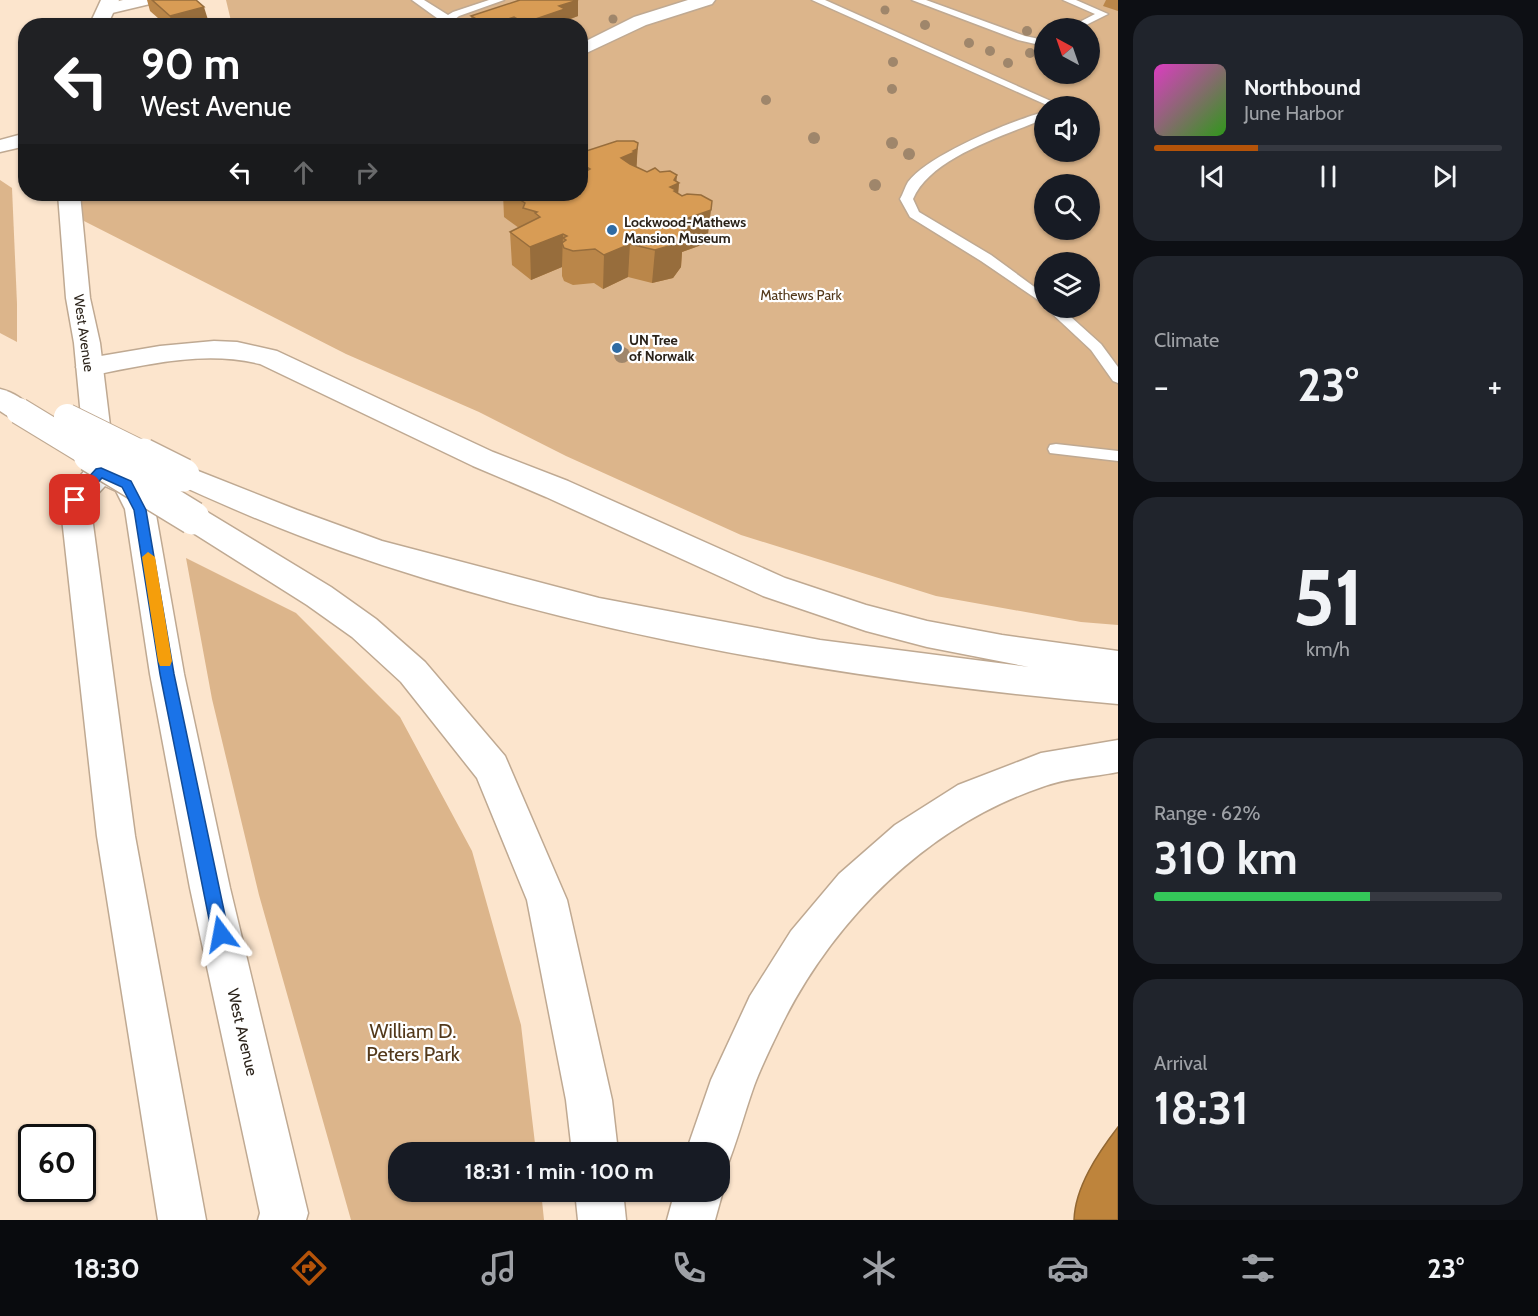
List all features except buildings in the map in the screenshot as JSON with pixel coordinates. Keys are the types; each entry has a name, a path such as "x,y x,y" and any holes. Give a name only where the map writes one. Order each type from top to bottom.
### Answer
{"main road":[{"path":"102,18 109,4 144,0"},
{"path":"588,47 623,28 706,0"},
{"path":"0,146 18,141"},
{"name":"West Avenue","path":"70,201 78,298 89,367 101,472 127,484 140,510 176,719 210,888 284,1213 282,1220"},
{"path":"89,367 206,349 235,350 268,357 483,459 568,494 774,587 866,618 927,634 1002,649 1118,665"},
{"path":"9,395 257,507 350,542 472,579 592,610 837,658 1118,689"},
{"path":"9,395 364,627 413,672 492,768 547,900 589,1100 594,1142"},
{"path":"101,472 75,500 77,522 116,836 182,1220"},
{"path":"713,1142 748,1041 782,980 822,923 885,855 963,802 1003,784 1083,759 1118,756"},
{"path":"600,1202 602,1220"},
{"path":"691,1220 696,1202"}],"lane":[{"path":"417,0 444,18"},
{"path":"454,18 456,14 499,0"},
{"path":"817,0 1034,96"},
{"path":"917,0 1022,39 1034,41"},
{"path":"1068,0 1103,14 1094,18"},
{"path":"1034,119 937,162 916,179 905,200 908,208 914,214 986,258 1034,293"},
{"path":"1064,318 1096,347 1118,378"},
{"path":"1056,449 1118,456"}],"green space":[{"name":"Mathews Park","path":"226,0 1118,0 1118,625 1081,622 936,596 741,535 566,456 479,412 346,354 82,220 82,201 588,201 588,18 230,18"},
{"path":"0,180 12,188 17,342 0,333"},
{"name":"William D. Peters Park","path":"186,558 296,613 400,717 472,851 521,1025 535,1142 388,1142 388,1202 542,1202 544,1220 351,1220 259,895 212,699"}],"shaded area":[{"path":"1118,1127 1118,1220 1074,1220 1078,1195 1083,1183"}],"slow traffic":[{"path":"148,557 165,661"}],"place":[{"name":"Lockwood-Mathews Mansion Museum","path":"612,230"},
{"name":"UN Tree of Norwalk","path":"617,348"}],"route":[{"path":"75,500 101,472 127,484 140,510 167,674 221,934"}]}
